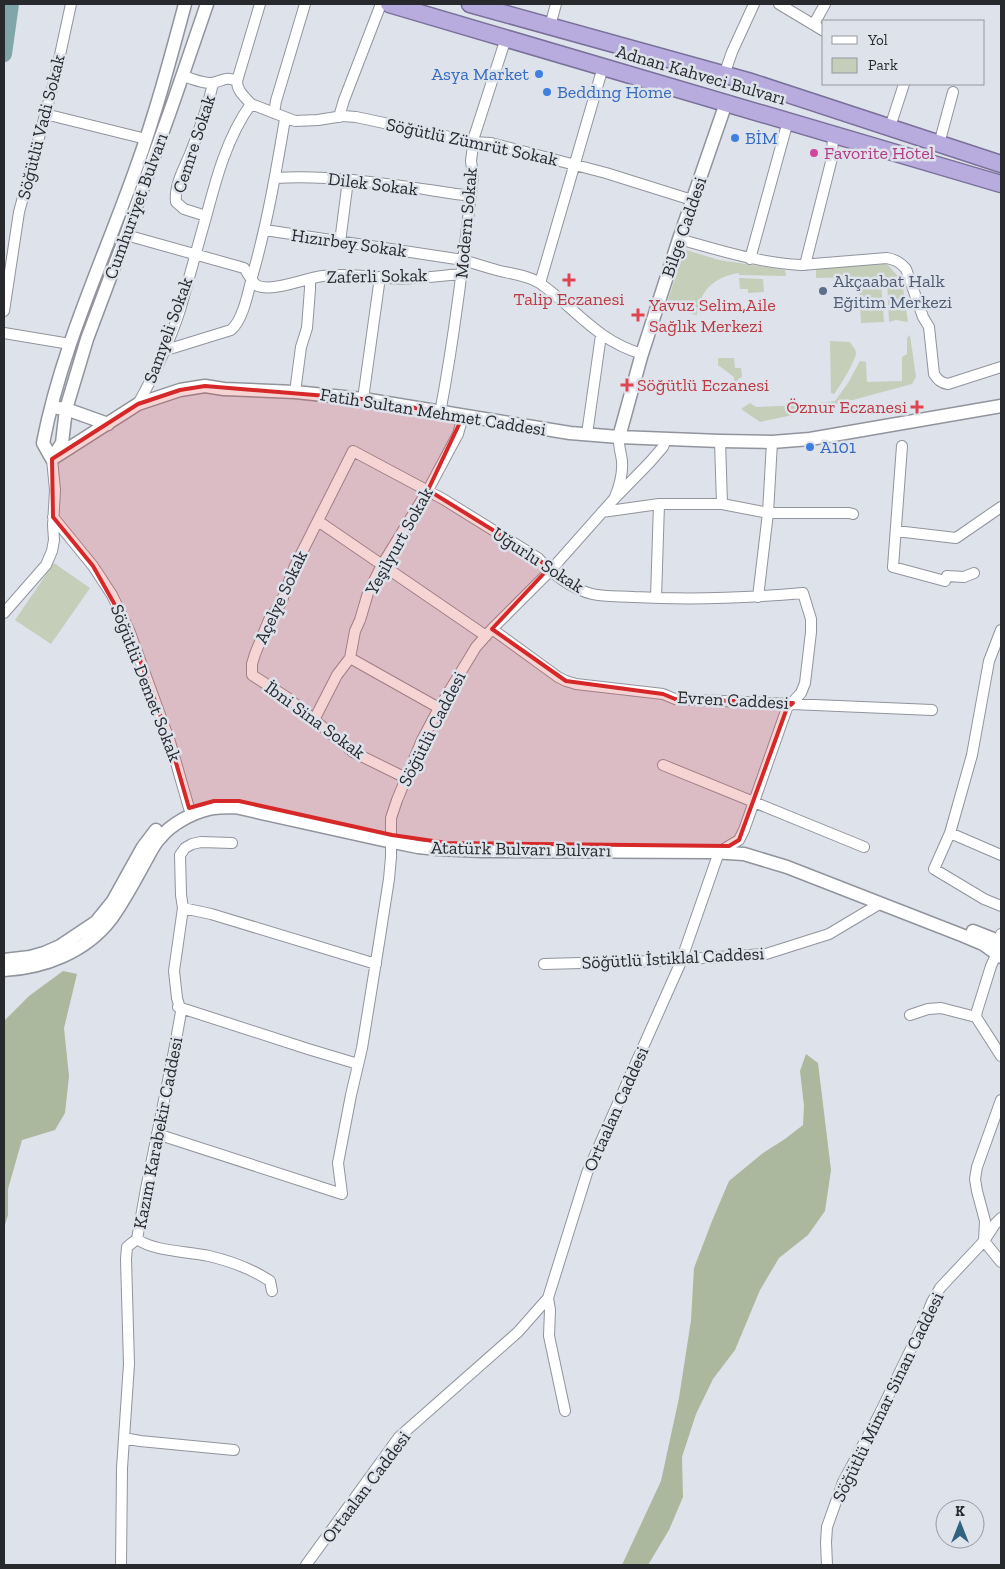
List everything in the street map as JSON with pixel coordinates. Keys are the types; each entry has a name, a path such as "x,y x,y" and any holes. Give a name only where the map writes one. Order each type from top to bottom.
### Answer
{"highway":[{"name":"Adnan Kahveci Bulvarı","path":"389,4 1001,184"},
{"name":"Adnan Kahveci Bulvarı","path":"470,4 751,82 1001,164"}],"street":[{"name":"Söğütlü Vadi Sokak","path":"4,311 19,212 71,4"},
{"name":"Cumhuriyet Bulvarı","path":"185,4 160,96 146,139 70,344 50,407 43,443 52,459 62,444 66,409 87,339 126,235 207,4"},
{"path":"251,104 237,87 237,81 260,4"},
{"path":"274,113 305,4"},
{"path":"339,116 381,4"},
{"path":"550,26 556,4"},
{"path":"724,75 732,52 754,4"},
{"path":"779,4 822,30"},
{"path":"814,24 825,4"},
{"name":"Modern Sokak","path":"440,413 450,361 462,274 473,176 471,161 473,142 506,38"},
{"path":"602,67 540,283 601,335 623,348 642,354"},
{"name":"Cemre Sokak","path":"182,76 208,83 225,78 237,81"},
{"name":"Cemre Sokak","path":"206,216 180,206 176,202 175,196 213,83"},
{"path":"890,127 904,85"},
{"path":"939,144 953,92"},
{"name":"Söğütlü Zümrüt Sokak","path":"251,104 295,121 339,116 356,117 473,142 491,143 615,175 692,200"},
{"name":"Samyeli Sokak","path":"138,404 154,374 179,312 213,190 239,122 251,104"},
{"name":"Bilge Caddesi","path":"620,437 642,354 692,200 726,104"},
{"path":"45,114 146,139"},
{"path":"163,351 231,330 236,326 252,280 265,230 285,118"},
{"path":"750,259 788,121"},
{"path":"805,265 832,158 833,134"},
{"name":"Dilek Sokak","path":"275,178 298,177 348,180 471,196"},
{"path":"340,242 348,180"},
{"name":"Hızırbey Sokak","path":"265,230 463,260 540,283"},
{"name":"Zaferli Sokak","path":"126,235 244,268 257,286 266,287 325,276 362,275 390,278 462,274"},
{"path":"679,239 750,259 791,265 887,258 896,260 902,263 906,269 923,317 929,327 934,374 938,380 948,384 1001,367"},
{"path":"363,399 380,277"},
{"path":"295,392 301,347 307,328 310,279"},
{"path":"4,333 70,344"},
{"path":"587,434 601,335"},
{"name":"Fatih Sultan Mehmet Caddesi","path":"52,459 138,404 180,390 205,386 363,399 440,413 587,434 720,441 772,442 810,439 1000,404"},
{"path":"50,407 66,409 108,424"},
{"name":"Yeşilyurt Sokak","path":"314,720 337,675 350,658 355,631 368,593 382,565 428,490 458,434 463,416"},
{"path":"613,500 621,481 622,460 618,444 620,437"},
{"name":"Söğütlü Caddesi","path":"157,1134 342,1194 338,1163 362,1048 376,964 389,879 392,818 397,800 422,740 472,652 489,632 550,571 613,500 650,462 663,447 666,439"},
{"path":"720,441 722,504"},
{"path":"758,597 768,513 772,442"},
{"path":"902,446 893,567 945,581 947,576 964,577 974,573"},
{"name":"Uğurlu Sokak","path":"353,451 428,490 538,558 550,571 572,585 592,594 656,598 758,597 803,593"},
{"name":"Açelye Sokak","path":"252,675 252,664 269,620 281,603 294,568 353,451"},
{"path":"4,613 46,565 52,551 56,490 52,459"},
{"path":"656,598 659,504"},
{"path":"602,512 659,504 722,504 768,513 853,514"},
{"path":"896,531 956,538 1001,507"},
{"name":"Söğütlü Demet Sokak","path":"54,516 93,566 112,595 125,621 170,742 189,808"},
{"name":"Evren Caddesi","path":"318,522 382,565 566,681 576,684 663,694 675,699 932,710"},
{"name":"Ortaalan Caddesi","path":"306,1565 313,1561 399,1437 518,1332 548,1298 588,1173 682,960 724,849 739,840 744,830 787,708 801,693 805,683 811,619 803,593"},
{"path":"1001,630 998,647 985,677 972,755 950,833 934,869 976,895 1001,906"},
{"path":"350,658 439,708"},
{"name":"İbni Sina Sokak","path":"252,675 288,698 353,752 406,778"},
{"path":"663,765 864,847"},
{"name":"Atatürk Bulvarı Bulvarı","path":"4,960 30,957 44,953 60,946 96,922 113,901 143,847 153,833 189,808 204,803 214,801 239,802 390,838"},
{"name":"Atatürk Bulvarı Bulvarı","path":"4,970 27,968 54,961 81,946 98,934 110,920 160,838 170,828 200,811 210,808 235,807 390,838 447,843 713,844 724,849 779,864 977,941 1000,945"},
{"path":"950,833 1001,854"},
{"name":"Kazım Karabekir Caddesi","path":"121,1565 122,1468 129,1364 126,1259 127,1247 137,1239 181,1012 178,1007 174,972 183,908 180,855 185,848 192,844 201,842 232,843"},
{"name":"Atatürk Bulvarı Bulvarı","path":"724,849 760,852 786,859 1000,945"},
{"name":"Söğütlü İstiklal Caddesi","path":"544,964 682,960 766,954 829,934 881,903"},
{"path":"183,908 211,914 376,964"},
{"path":"976,1018 991,966 1000,945"},
{"path":"178,1007 308,1050 358,1064"},
{"path":"910,1015 928,1009 941,1008 976,1018 1001,1056"},
{"path":"1001,1100 977,1167 975,1179 985,1221 984,1241 1001,1262"},
{"name":"Söğütlü Mimar Sinan Caddesi","path":"827,1565 827,1528 844,1482 904,1364 932,1302 940,1288 984,1241 1001,1218"},
{"path":"137,1239 156,1246 210,1256 256,1272 270,1282 272,1291"},
{"path":"548,1298 550,1310 549,1336 565,1411"},
{"path":"124,1438 234,1450"}],"highlighted area":[{"path":"205,386 363,399 463,416 428,490 538,558 548,569 492,629 566,681 663,694 675,699 793,703 787,708 739,840 729,846 447,843 392,835 239,801 214,801 189,808 170,742 129,630 93,566 53,517 52,459 138,404 180,390"}],"green space":[{"path":"686,250 719,260 785,270 786,276 739,275 739,273 730,275 716,281 705,292 701,298 697,315 685,313 686,307 668,300"},
{"path":"887,264 902,281 908,322 896,320 889,322 887,278 883,278 883,281 860,282 859,277 816,278 816,267"},
{"path":"739,278 763,279 764,292 748,293 748,289 740,289"},
{"path":"881,283 884,322 861,323 859,284"},
{"path":"910,335 916,377 912,384 812,411 760,422 741,409 750,403 756,407 835,401 860,361 866,362 867,382 902,381 902,357 907,354 907,338"},
{"path":"830,341 850,342 856,353 834,394 831,393"},
{"path":"718,358 734,358 735,368 741,368 742,377 738,379 738,388 735,386 734,377 718,365"},
{"path":"54,563 90,588 51,644 15,620"},
{"path":"63,971 77,974 64,1028 69,1076 65,1113 55,1130 22,1140 8,1189 8,1215 4,1228 4,1021 29,996"},
{"path":"806,1054 818,1063 831,1170 825,1211 808,1235 779,1258 760,1290 735,1350 713,1379 696,1414 682,1457 683,1497 669,1530 648,1565 622,1565 661,1481 679,1398 691,1320 694,1268 729,1181 763,1153 803,1125 804,1106 800,1071"}],"waterway":[{"path":"4,54 11,4"}],"place":[{"name":"Asya Market","path":"539,74"},
{"name":"Beddıng Home","path":"547,92"},
{"name":"BİM","path":"735,138"},
{"name":"Favorite Hotel","path":"814,153"},
{"name":"Talip Eczanesi","path":"569,280"},
{"name":"Akçaabat Halk Eğitim Merkezi","path":"823,291"},
{"name":"Yavuz Selim,Aile Sağlık Merkezi","path":"638,315"},
{"name":"Söğütlü Eczanesi","path":"627,385"},
{"name":"Öznur Eczanesi","path":"917,407"},
{"name":"A101","path":"810,447"}]}
